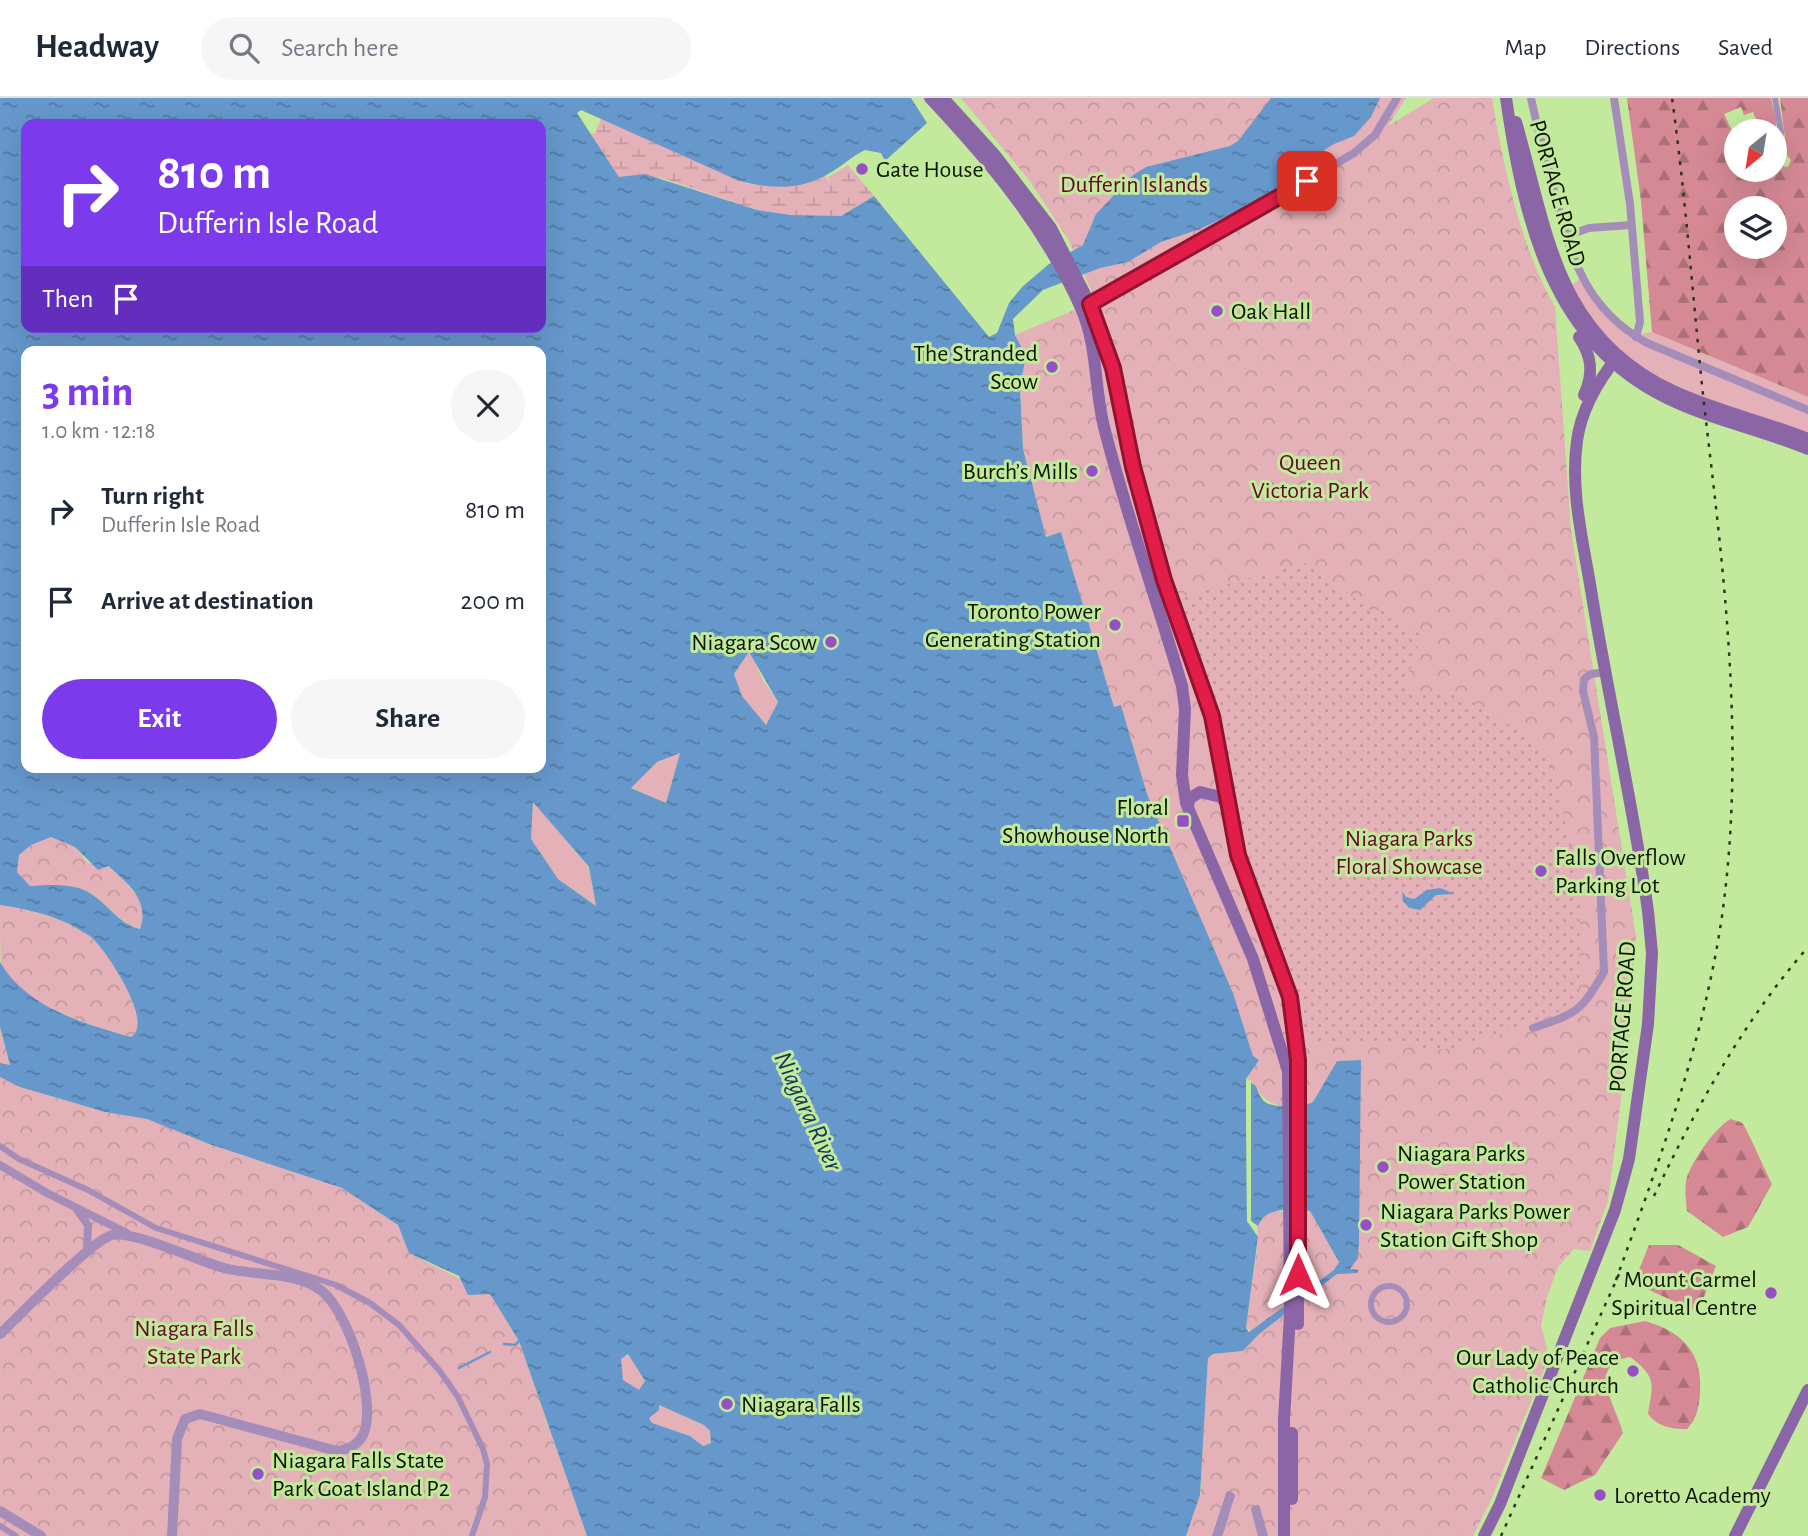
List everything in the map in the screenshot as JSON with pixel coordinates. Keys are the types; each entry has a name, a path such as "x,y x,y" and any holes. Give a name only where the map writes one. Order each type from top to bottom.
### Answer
{"main road":[{"path":"930,98 1023,205 1058,251"},
{"path":"943,98 1030,197 1113,368 1133,467 1161,567 1212,716 1242,868 1290,997 1296,1036 1292,1536"},
{"name":"PORTAGE ROAD","path":"1508,98 1522,188 1553,284 1578,326 1615,359"},
{"name":"PORTAGE ROAD","path":"1508,98 1559,277 1585,320 1615,359"},
{"path":"1522,188 1527,228 1539,269 1561,312 1586,348 1591,364 1590,381 1572,429 1569,456 1573,507 1583,538"},
{"path":"1085,306 1096,358 1104,424 1182,686 1182,775 1188,808 1253,959 1283,1049 1294,1103"},
{"path":"1615,359 1682,395 1808,439"},
{"path":"1615,359 1652,391 1679,404 1808,449"},
{"name":"PORTAGE ROAD","path":"1484,1536 1500,1504 1612,1220 1631,1145 1648,1024 1652,953 1641,863 1605,672 1576,490 1577,442 1588,403 1615,359"},
{"path":"1188,808 1190,798 1200,792 1216,795 1226,801 1229,808"},
{"path":"1284,1536 1284,1434 1294,1305"},
{"path":"1735,1536 1808,1390"}],"street":[{"path":"1085,306 1118,291 1155,265 1200,244 1353,153 1375,135 1397,98"},
{"name":"PORTAGE ROAD","path":"1531,98 1566,236 1580,277 1610,318 1636,337 1808,410"},
{"path":"1614,98 1631,225 1640,322 1636,337"},
{"path":"1775,98 1779,119"},
{"path":"1566,236 1589,228 1631,225"},
{"path":"1532,1028 1573,1015 1585,1005 1604,972 1594,737 1583,691 1584,679 1591,674 1605,672"},
{"path":"0,1146 19,1159 88,1190 156,1228 336,1285 370,1303 399,1325 439,1370 458,1397 482,1449 487,1464 485,1497 472,1536"},
{"path":"0,1165 75,1208 135,1237 226,1269 304,1282 329,1298 351,1339 361,1369 368,1408 363,1434 358,1442 337,1451 200,1414 185,1419 177,1439 172,1536"},
{"path":"75,1208 88,1225 87,1250"},
{"path":"0,1334 87,1250 111,1235 135,1237"},
{"path":"1388,1286 1403,1294 1406,1305 1402,1316 1392,1322 1380,1320 1371,1306 1377,1290 1388,1286"},
{"path":"1229,1494 1232,1496 1225,1513 1226,1520 1217,1536 1229,1494"},
{"path":"0,1511 41,1536"},
{"path":"0,1526 16,1536"}],"green space":[{"name":"Queen Victoria Park","path":"961,98 1406,98 1388,126 1434,98 1492,98 1508,178 1523,233 1555,307 1571,530 1636,937 1628,1044 1608,1201 1590,1251 1574,1249 1558,1267 1547,1297 1541,1326 1549,1357 1491,1500 1473,1536 1186,1536 1200,1495 1208,1358 1213,1354 1243,1351 1255,1337 1253,1332 1246,1328 1258,1241 1257,1226 1263,1216 1273,1211 1310,1211 1337,1255 1338,1264 1343,1266 1360,1060 1337,1061 1313,1102 1298,1107 1273,1103 1260,1093 1256,1086 1246,1083 1253,1056 1233,993 1147,794 1121,705 1114,707 1061,532 1046,537 1023,449 1020,387 1026,356 1015,335 1096,301 1068,239 1029,180"},
{"path":"1627,98 1771,98 1776,119 1756,119 1753,112 1744,115 1741,107 1724,114 1726,119 1724,119 1724,182 1787,182 1787,167 1791,160 1787,155 1787,119 1783,119 1780,98 1808,98 1808,397 1652,332 1641,201"},
{"path":"601,119 749,184 797,185 825,176 830,183 828,177 848,165 874,196 841,216 791,215 757,210 662,178 619,177 591,134 595,133"},
{"path":"1580,279 1611,321 1628,336 1652,332 1808,397 1808,435 1731,410 1681,390 1635,363 1602,333 1569,287"},
{"name":"Niagara Parks Floral Showcase","path":"1304,563 1341,587 1369,610 1385,611 1420,634 1423,640 1416,649 1415,663 1402,679 1404,689 1418,694 1449,692 1488,709 1524,735 1549,760 1558,782 1580,908 1579,1004 1517,1029 1451,1049 1422,1050 1407,1043 1313,1041 1301,1034 1246,865 1225,755 1226,741 1214,701 1211,700 1174,599"},
{"path":"750,651 763,680 778,702 766,725 742,696 734,674"},
{"path":"680,752 666,803 630,787 657,762"},
{"path":"533,801 589,868 596,906 558,879 531,839"},
{"path":"51,837 75,847 88,863 107,866 123,879 140,900 144,917 140,929 123,921 86,891 66,886 30,886 17,872 19,854 31,845"},
{"path":"0,905 50,916 94,939 119,974 134,1004 137,1029 131,1037 58,1012 23,991 10,979 1,965"},
{"name":"Niagara Falls State Park","path":"0,1027 10,1066 53,1097 105,1112 149,1119 209,1144 342,1188 398,1225 409,1253 490,1294 519,1341 587,1536 0,1536"},
{"path":"1731,1119 1744,1126 1772,1184 1748,1227 1723,1237 1687,1211 1686,1185 1690,1170 1706,1144"},
{"path":"1649,1245 1678,1245 1716,1266 1698,1312 1649,1290 1638,1272"},
{"path":"1645,1321 1680,1338 1694,1356 1698,1366 1700,1393 1693,1421 1687,1429 1671,1428 1656,1422 1648,1414 1652,1388 1649,1376 1630,1357 1617,1361 1609,1368 1606,1377 1607,1388 1623,1433 1595,1475 1564,1490 1541,1478 1600,1338 1610,1328"},
{"path":"628,1354 645,1381 640,1390 630,1387 621,1375 621,1359"},
{"path":"659,1405 704,1425 710,1431 711,1443 703,1446 690,1436 651,1423 649,1418"}],"water":[{"name":"Niagara River","path":"0,98 911,98 927,123 885,161 881,153 865,150 818,180 784,187 737,180 581,110 577,113 619,177 645,174 757,210 791,215 841,216 874,196 989,337 997,333 1009,303 1022,287 1049,264 1083,245 1096,214 1133,175 1146,167 1230,146 1238,141 1271,98 1380,98 1371,117 1354,136 1334,144 1306,161 1264,199 1200,229 1161,242 1128,262 1100,268 1043,290 1013,319 1015,335 1026,356 1020,387 1023,449 1046,537 1061,532 1114,707 1121,705 1147,794 1233,993 1253,1056 1259,1060 1246,1079 1247,1221 1258,1237 1246,1328 1249,1332 1334,1270 1339,1262 1310,1211 1273,1212 1258,1226 1251,1221 1251,1083 1256,1086 1263,1100 1270,1104 1303,1105 1313,1102 1337,1061 1361,1060 1359,1242 1358,1258 1350,1269 1358,1270 1358,1273 1337,1274 1259,1334 1243,1351 1213,1354 1208,1358 1200,1495 1186,1536 587,1536 519,1341 490,1294 468,1295 459,1276 409,1253 398,1225 342,1188 209,1144 147,1119 105,1112 20,1087 0,1077 0,1063 10,1065 0,1027 0,962 11,978 25,991 58,1012 131,1037 137,1030 134,1005 127,990 92,938 69,924 30,911 0,905","holes":["749,652 778,702 766,725 742,696 734,674","680,753 666,803 631,788 657,762","533,802 589,867 596,906 558,879 531,839","51,837 75,847 98,870 108,866 130,886 140,901 140,929 124,922 93,895 80,888 59,885 30,886 17,872 19,855 31,845","628,1354 645,1381 639,1390 623,1380 621,1359","659,1405 704,1425 710,1431 711,1443 703,1446 690,1436 652,1423 649,1418 659,1410"]},
{"path":"1440,888 1455,894 1436,895 1420,910 1409,908 1403,901 1402,891 1406,897 1414,899 1427,890"}],"pier":[{"path":"1246,1079 1251,1080 1251,1221 1257,1226 1256,1230 1247,1221"}],"waterway":[{"path":"504,1344 515,1345 519,1341"},
{"path":"459,1368 490,1352"}],"railway":[{"path":"1616,1280 1664,1146 1692,1055 1714,962 1729,852 1732,788 1730,660 1719,532 1672,98"},
{"path":"1654,1196 1704,1097 1742,1035 1808,947"},
{"path":"1501,1536 1620,1272"}],"place":[{"name":"Gate House","path":"862,169"},
{"name":"Oak Hall","path":"1217,311"},
{"name":"The Stranded Scow","path":"1052,367"},
{"name":"Burch’s Mills","path":"1092,471"},
{"name":"Toronto Power Generating Station","path":"1115,625"},
{"name":"Niagara Scow","path":"831,642"},
{"name":"Floral Showhouse North","path":"1183,821"},
{"name":"Falls Overflow Parking Lot","path":"1541,871"},
{"name":"Niagara Parks Power Station","path":"1383,1167"},
{"name":"Niagara Parks Power Station Gift Shop","path":"1366,1225"},
{"name":"Mount Carmel Spiritual Centre","path":"1771,1293"},
{"name":"Our Lady of Peace Catholic Church","path":"1633,1371"},
{"name":"Niagara Falls","path":"727,1404"},
{"name":"Niagara Falls State Park Goat Island P2","path":"258,1474"},
{"name":"Loretto Academy","path":"1600,1495"}],"route":[{"path":"1298,1275 1298,1060 1290,997 1238,855 1212,716 1164,580 1133,467 1113,368 1090,304 1118,291 1155,265 1200,244 1307,181"}],"park label":[{"name":"Dufferin Islands","path":"1134,184"}]}
